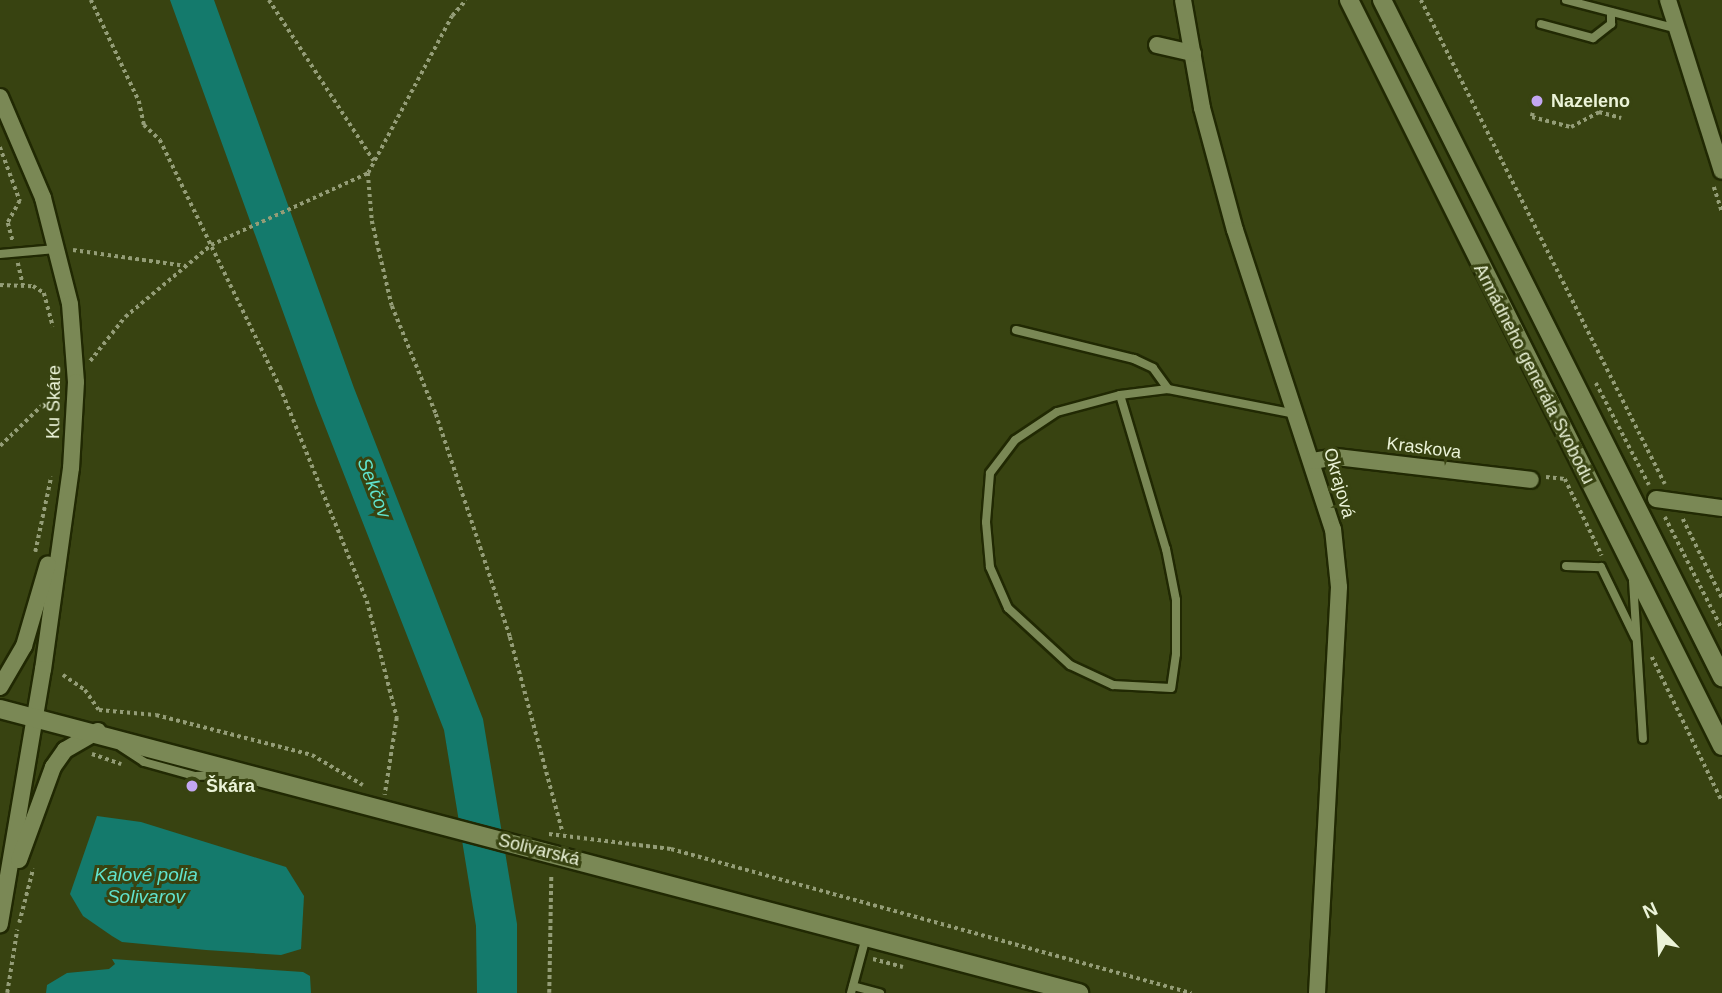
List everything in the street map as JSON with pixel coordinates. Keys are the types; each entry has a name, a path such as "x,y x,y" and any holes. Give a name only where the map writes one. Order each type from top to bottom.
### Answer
{"street":[{"name":"Okrajová","path":"1183,0 1202,108 1235,230 1313,461 1332,529 1339,587 1317,993"},
{"name":"Armádneho generála Svobodu","path":"1349,0 1722,746"},
{"name":"Armádneho generála Svobodu","path":"1382,0 1722,677"},
{"path":"1668,0 1722,172"},
{"path":"1157,45 1193,53"},
{"name":"Ku Škáre","path":"0,97 43,198 57,249 70,304 76,382 65,504 3,906"},
{"name":"Kraskova","path":"1313,461 1336,457 1531,480"},
{"path":"1656,499 1722,508"},
{"path":"0,687 24,646 65,504"},
{"name":"Solivarská","path":"0,709 98,732 411,818 544,843 866,937 1079,993"},
{"path":"0,923 3,906 53,766 65,750 98,732"}],"lane":[{"path":"1566,0 1677,29"},
{"path":"1541,24 1593,38 1611,24 1611,12"},
{"path":"0,254 57,249"},
{"path":"1016,330 1134,359 1153,368 1168,389"},
{"path":"1120,396 1166,549 1176,600 1171,688 1113,685 1070,665 1008,608 990,567 986,522 990,473 1015,440 1058,412 1120,396 1168,389 1296,414"},
{"path":"1632,564 1643,739"},
{"path":"1566,566 1601,567 1637,642"},
{"path":"866,937 852,989 880,993"}],"path":[{"path":"91,0 139,102 144,125 160,140 307,450 367,601 397,718 387,760 385,795"},
{"path":"269,0 374,161"},
{"path":"466,0 452,16 368,173 372,221 392,306 436,415 510,637 563,834"},
{"path":"1421,0 1722,598"},
{"path":"1533,113 1532,117 1571,127 1599,112 1621,118"},
{"path":"0,147 20,201 8,223 23,285"},
{"path":"76,382 125,317 211,245 321,191 368,173"},
{"path":"57,249 187,266"},
{"path":"0,285 23,285 44,293 55,336"},
{"path":"56,405 57,369"},
{"path":"0,446 57,391"},
{"path":"33,565 51,474"},
{"path":"63,675 85,690 99,710 156,715 312,755 394,798"},
{"path":"83,755 93,754 133,769"},
{"path":"544,843 563,834 671,849 1191,993"},
{"path":"549,993 551,877"}],"water":[{"name":"Sekčov","path":"170,0 214,0 354,388 483,719 517,924 517,993 477,993 476,926 444,730 316,403"},
{"name":"Kalové polia Solivarov","path":"97,816 141,822 286,867 304,896 301,949 281,955 206,950 122,942 112,936 83,916 70,894"},
{"name":"Kalové polia Solivarov","path":"112,959 303,972 310,976 311,993 46,993 47,985 67,973 109,969 115,964"}],"place":[{"name":"Nazeleno","path":"1537,101"},
{"name":"Škára","path":"192,786"}]}
